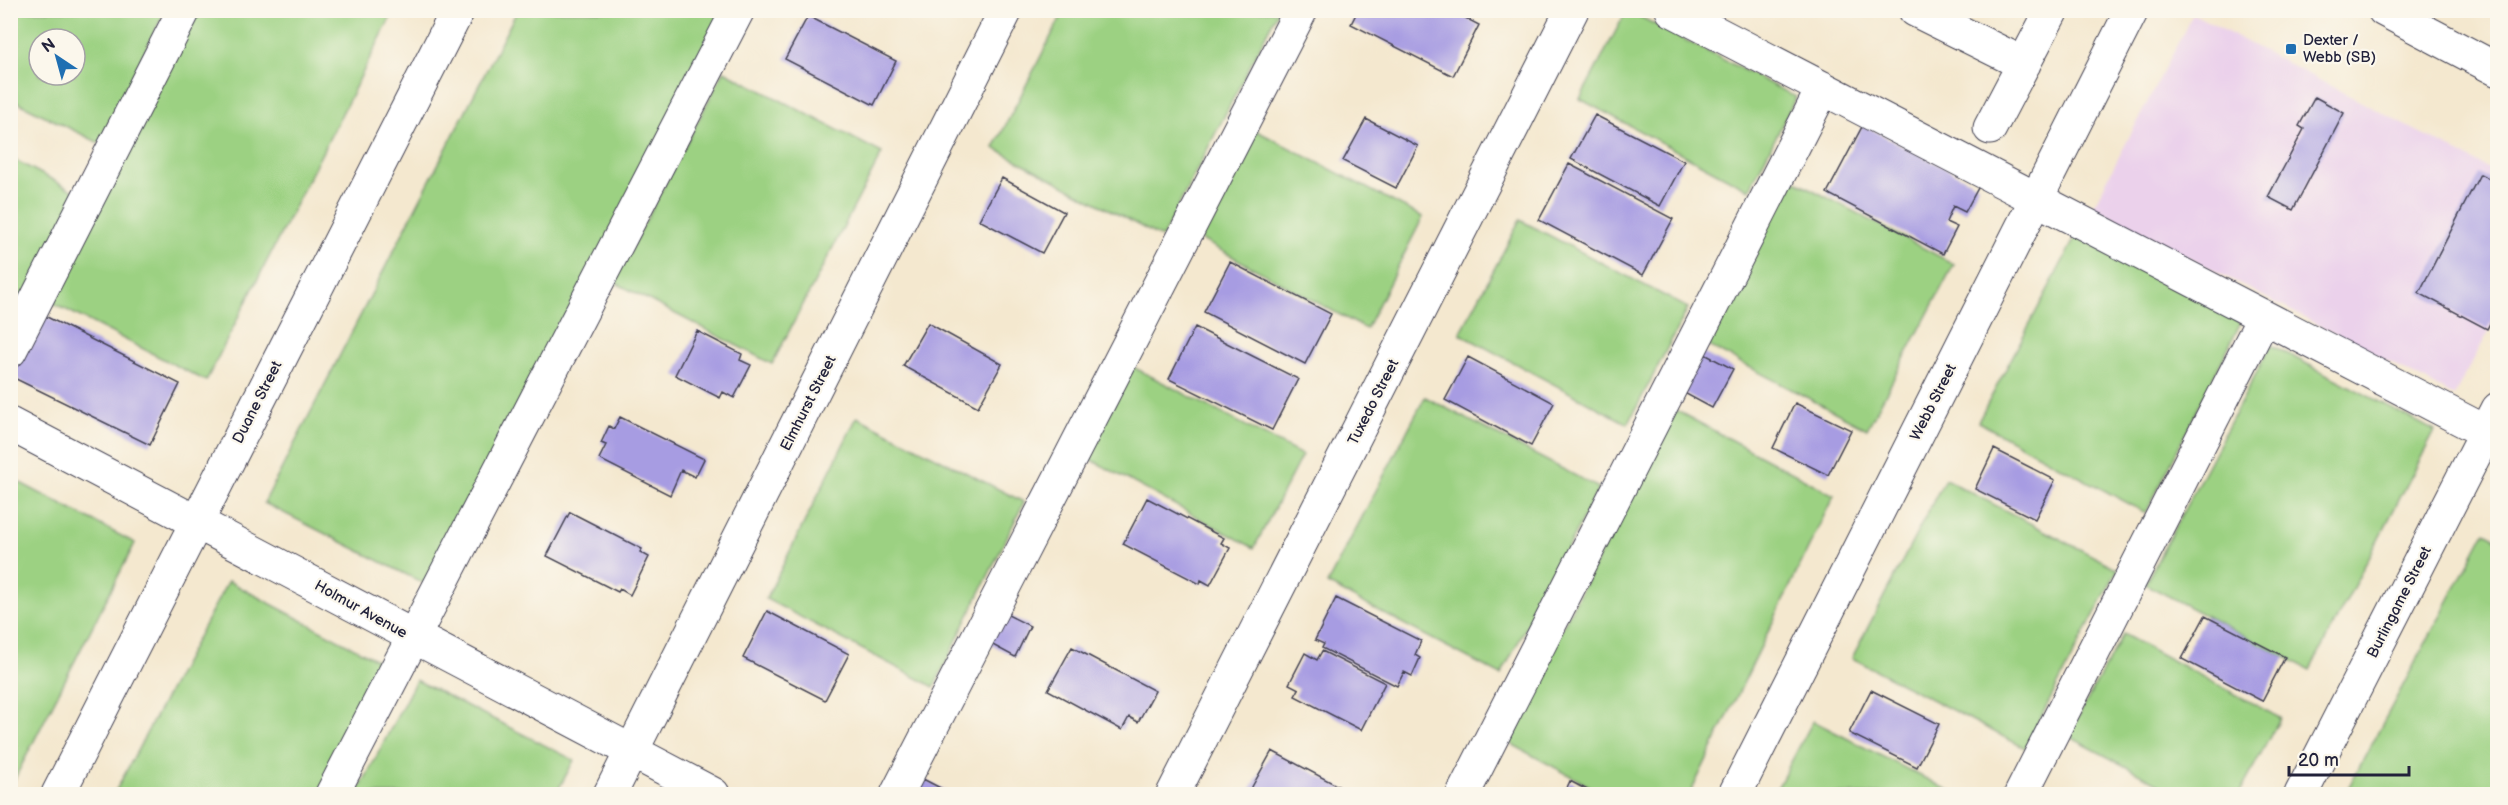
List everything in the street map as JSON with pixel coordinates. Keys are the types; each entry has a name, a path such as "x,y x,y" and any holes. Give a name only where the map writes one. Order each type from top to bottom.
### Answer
{"street":[{"path":"10,351 184,10"},
{"name":"Duane Street","path":"58,795 458,10"},
{"path":"332,795 738,10"},
{"name":"Elmhurst Street","path":"610,795 1006,10"},
{"path":"897,795 1301,10"},
{"name":"Tuxedo Street","path":"1173,795 1572,10"},
{"path":"1672,10 2264,317 2492,421"},
{"path":"1915,10 2024,64"},
{"path":"1990,128 2052,10"},
{"name":"Webb Street","path":"1736,795 2133,10"},
{"path":"2384,10 2498,70"},
{"path":"1463,795 1823,88"},
{"path":"2022,795 2264,317"},
{"name":"Burlingame Street","path":"2301,795 2492,421"},
{"name":"Holmur Avenue","path":"10,424 713,795"}],"shaded area":[{"path":"2193,14 2497,173 2497,316 2454,396 2093,207"}],"green space":[{"path":"1627,10 1796,97 1749,190 1580,99"},
{"path":"10,11 165,11 99,143 11,99"},
{"path":"197,11 394,11 206,381 49,301"},
{"path":"517,11 724,11 429,586 264,503"},
{"path":"1064,11 1278,11 1162,238 994,148"},
{"path":"724,71 882,153 772,364 614,282"},
{"path":"1253,129 1423,217 1366,329 1198,238"},
{"path":"11,158 78,193 11,323"},
{"path":"1792,179 1954,264 1867,429 1705,344"},
{"path":"1520,220 1688,308 1628,424 1460,334"},
{"path":"2076,236 2241,322 2146,513 1978,422"},
{"path":"2271,345 2435,431 2310,670 2145,584"},
{"path":"1133,367 1302,455 1254,548 1086,457"},
{"path":"1425,397 1599,488 1501,675 1327,584"},
{"path":"1675,410 1834,495 1690,794 1604,794 1504,740"},
{"path":"857,417 1024,502 934,687 766,599"},
{"path":"11,478 135,543 11,786"},
{"path":"1945,479 2118,569 2025,748 1852,658"},
{"path":"2485,532 2498,539 2497,794 2345,794"},
{"path":"228,581 390,667 322,794 114,794"},
{"path":"2123,634 2280,718 2239,794 2178,794 2068,736"},
{"path":"416,680 574,760 556,794 357,794"},
{"path":"1813,721 1956,794 1774,794"}],"building":[{"path":"1358,10 1450,10 1479,25 1453,76 1351,24"},
{"path":"808,16 896,61 874,105 785,59"},
{"path":"2315,97 2344,113 2293,210 2268,197 2304,129 2299,126"},
{"path":"1595,115 1684,161 1660,206 1571,159"},
{"path":"1366,119 1418,146 1396,188 1343,161"},
{"path":"1863,125 1979,186 1965,212 1953,206 1946,222 1957,227 1943,254 1827,193"},
{"path":"1569,164 1673,219 1643,275 1539,220"},
{"path":"2480,174 2498,183 2498,308 2487,329 2419,293"},
{"path":"1002,178 1064,212 1042,253 979,220"},
{"path":"1230,262 1331,314 1305,364 1204,312"},
{"path":"37,312 180,384 150,445 10,376 10,359"},
{"path":"928,323 1002,364 978,407 903,366"},
{"path":"1195,327 1298,379 1272,430 1169,379"},
{"path":"697,331 742,354 740,360 751,365 734,398 723,392 720,398 675,375"},
{"path":"1697,350 1733,369 1712,408 1675,388"},
{"path":"1468,357 1554,403 1531,446 1445,400"},
{"path":"1795,403 1851,430 1828,475 1773,448"},
{"path":"620,417 704,459 695,477 681,470 670,495 599,459 606,445 601,443 609,426 614,429"},
{"path":"1994,449 2055,480 2035,519 1975,489"},
{"path":"1147,498 1224,538 1221,543 1230,548 1210,585 1201,580 1200,584 1123,544"},
{"path":"570,512 642,549 640,552 649,557 630,595 620,589 618,592 547,556"},
{"path":"1336,598 1421,641 1415,655 1420,658 1412,676 1404,672 1397,686 1322,648 1324,644 1315,640"},
{"path":"767,611 849,654 825,700 743,658"},
{"path":"1002,612 1030,626 1015,657 987,642"},
{"path":"2205,616 2285,657 2262,701 2182,659"},
{"path":"1072,647 1155,691 1138,722 1129,717 1122,730 1048,690"},
{"path":"1322,651 1385,683 1361,730 1295,696 1299,689 1289,684 1305,653 1317,660"},
{"path":"1871,690 1939,724 1917,767 1849,733"},
{"path":"1272,751 1342,788 1338,794 1248,794"},
{"path":"923,779 952,794 915,794"},
{"path":"1570,781 1595,794 1564,794"}],"place":[{"name":"Dexter / Webb (SB)","path":"2291,49"}]}
